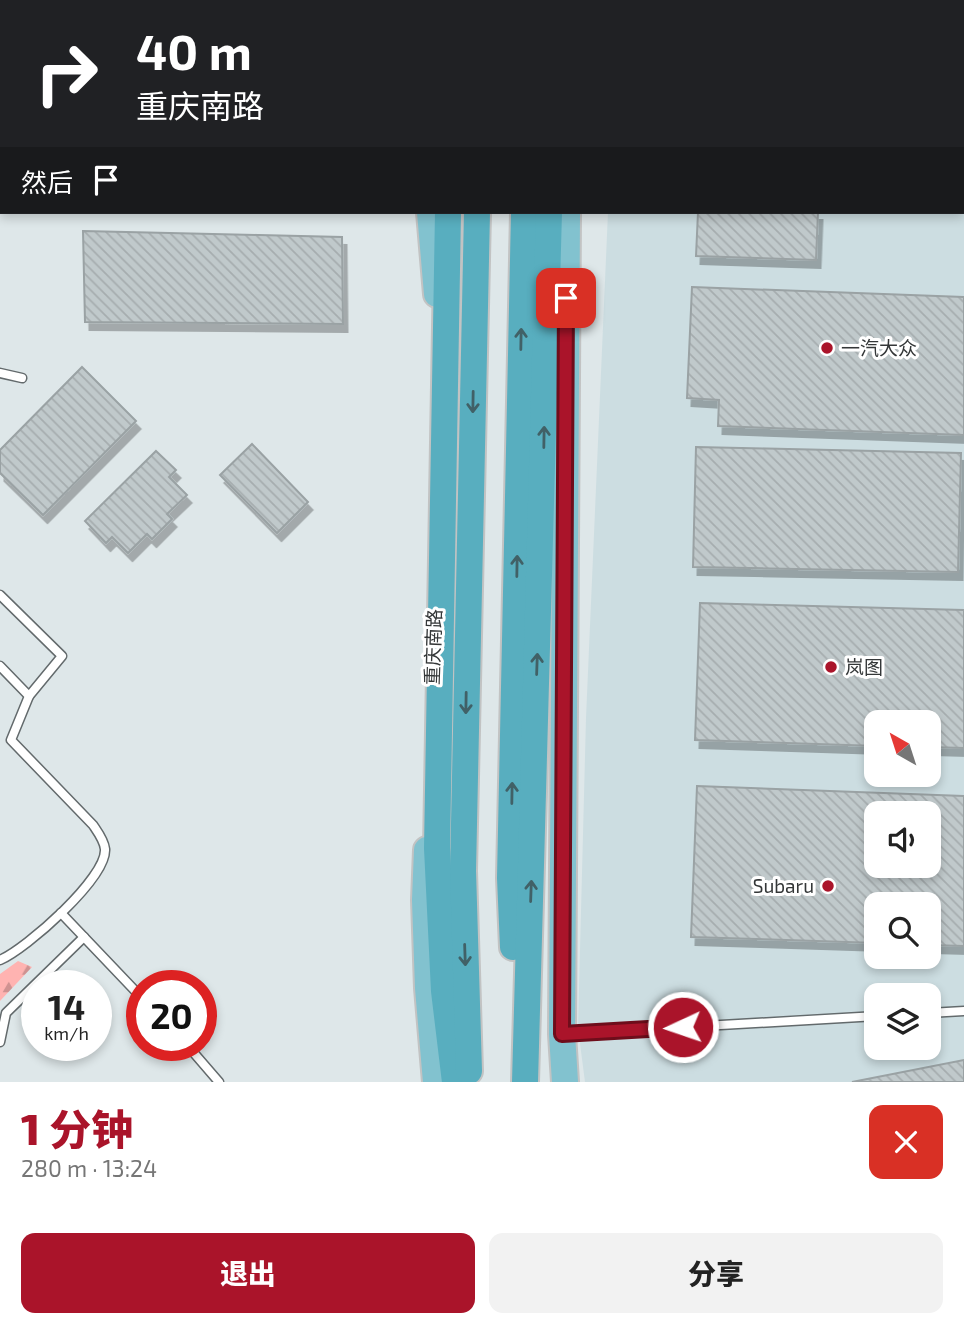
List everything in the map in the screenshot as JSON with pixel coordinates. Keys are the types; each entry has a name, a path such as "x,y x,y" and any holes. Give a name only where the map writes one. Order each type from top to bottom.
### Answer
{"highway":[{"path":"448,214 437,848 444,991 455,1082"},
{"path":"469,1082 463,871 477,214"},
{"path":"519,1082 510,878 524,214"},
{"path":"525,1082 549,214"}],"main road":[{"name":"重庆南路","path":"430,214 441,341 425,900 428,988 436,1082"},
{"path":"565,1082 562,1034 567,214"}],"lane":[{"path":"0,373 22,378"},
{"path":"0,595 62,656 29,696 10,740 93,825 105,849 95,877 61,913 17,951 0,960"},
{"path":"0,666 29,696"},
{"path":"61,913 126,981"},
{"path":"0,1042 6,1013 84,937"},
{"path":"941,1013 964,1012"},
{"path":"562,1034 864,1017"},
{"path":"201,1061 219,1082"}],"shaded area":[{"path":"608,214 964,214 964,1082 585,1082 578,1028 586,718"}],"green space":[{"path":"18,961 32,967 29,970 21,970 21,979 0,1001 0,974"}],"building":[{"path":"698,214 818,214 816,260 696,256"},
{"path":"83,231 342,237 343,324 85,322"},
{"name":"一汽大众","path":"692,287 964,297 964,435 718,426 719,400 687,398"},
{"path":"82,367 136,421 43,515 0,473 0,450"},
{"path":"252,444 308,502 277,533 220,475"},
{"path":"696,447 961,453 958,572 693,567"},
{"path":"156,451 176,470 169,477 187,495 167,514 172,519 152,539 147,534 128,553 112,537 106,543 85,521"},
{"name":"岚图","path":"700,603 964,610 964,748 942,747 942,710 864,710 864,746 695,740"},
{"name":"Subaru","path":"697,786 964,796 964,946 941,945 941,892 864,892 864,943 691,937"},
{"path":"964,1060 964,1082 852,1082"}],"place":[{"name":"一汽大众","path":"827,348"},
{"name":"岚图","path":"831,667"},
{"name":"Subaru","path":"828,886"}],"route":[{"path":"566,298 562,1034 683,1027"}]}
